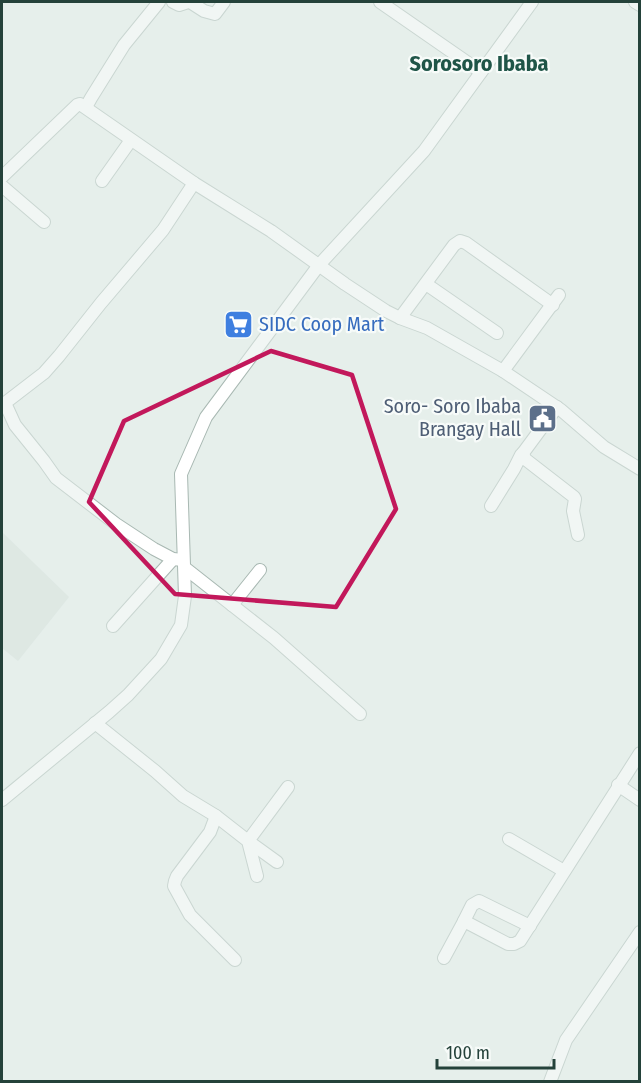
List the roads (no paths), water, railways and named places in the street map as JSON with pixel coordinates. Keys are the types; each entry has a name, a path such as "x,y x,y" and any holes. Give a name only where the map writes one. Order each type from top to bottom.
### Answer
{"street":[{"path":"86,107 124,45 159,2"},
{"path":"173,2 179,5 189,2 204,11 215,14 224,2"},
{"path":"380,2 481,72"},
{"path":"2,800 128,695 161,659 181,625 185,596 180,563 181,474 206,417 319,265 424,151 532,2"},
{"path":"635,2 639,4"},
{"path":"2,177 80,104 194,183 258,222 386,311 427,328 503,372 556,407 604,447 639,469"},
{"path":"102,181 131,140"},
{"path":"194,183 163,230 52,365 3,402 15,425 56,478 116,524 180,563 274,638 360,714"},
{"path":"2,186 44,222"},
{"path":"400,318 454,245 460,241 466,243 556,300 503,372"},
{"path":"426,284 497,333"},
{"path":"490,506 521,455 556,407"},
{"path":"523,453 525,459 574,497 573,511 578,535"},
{"path":"113,626 180,563"},
{"path":"232,605 260,570"},
{"path":"95,723 183,796 216,816 277,862"},
{"path":"464,921 508,944 520,941 639,753"},
{"path":"618,785 639,800"},
{"path":"248,841 288,787"},
{"path":"216,816 210,832 177,876 174,886 190,915 235,960"},
{"path":"509,839 564,871"},
{"path":"248,841 257,876"},
{"path":"444,958 472,905 479,901 530,926"},
{"path":"550,1082 566,1040 639,932"}],"place":[{"name":"SIDC Coop Mart","path":"238,324"},
{"name":"Soro- Soro Ibaba Brangay Hall","path":"542,418"}],"district":[{"name":"Sorosoro Ibaba","path":"479,63"}]}
